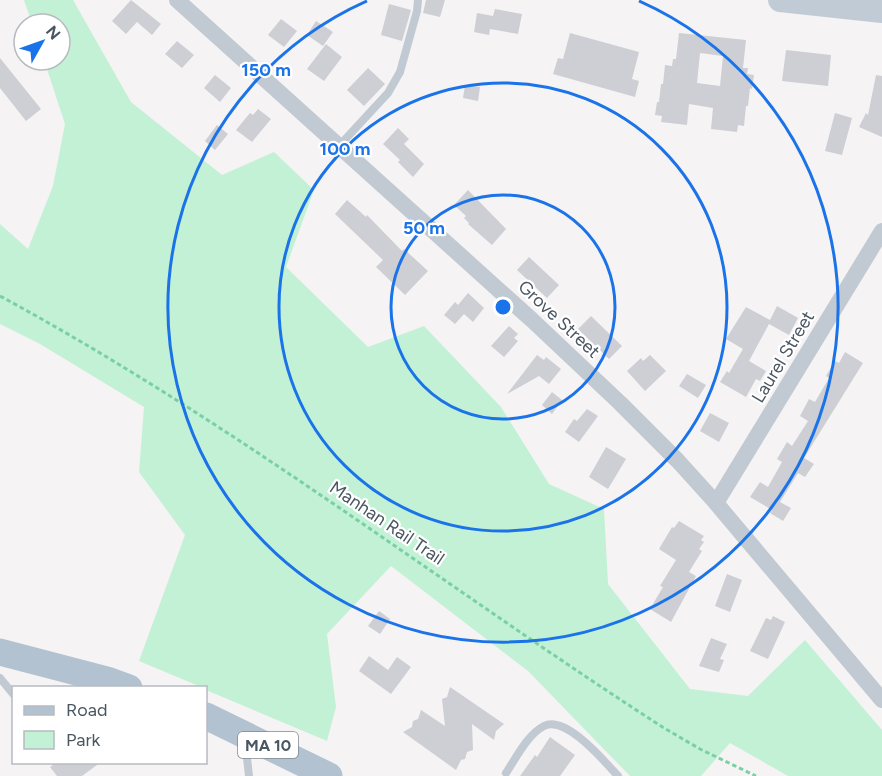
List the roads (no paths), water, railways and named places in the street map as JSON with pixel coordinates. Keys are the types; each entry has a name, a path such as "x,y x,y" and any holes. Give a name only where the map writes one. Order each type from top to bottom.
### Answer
{"main road":[{"path":"780,0 840,3 882,11"},
{"path":"0,652 126,686"},
{"name":"MA 10","path":"207,716 329,776"}],"street":[{"name":"Grove Street","path":"177,0 532,320 620,403 716,503 882,700"},
{"name":"Laurel Street","path":"716,503 882,231"}],"lane":[{"path":"339,146 388,93 400,72 418,0"},
{"path":"0,678 12,693"},
{"path":"506,773 532,735 544,726 555,723 567,728 599,755 618,776"},
{"path":"244,734 249,776"}]}
